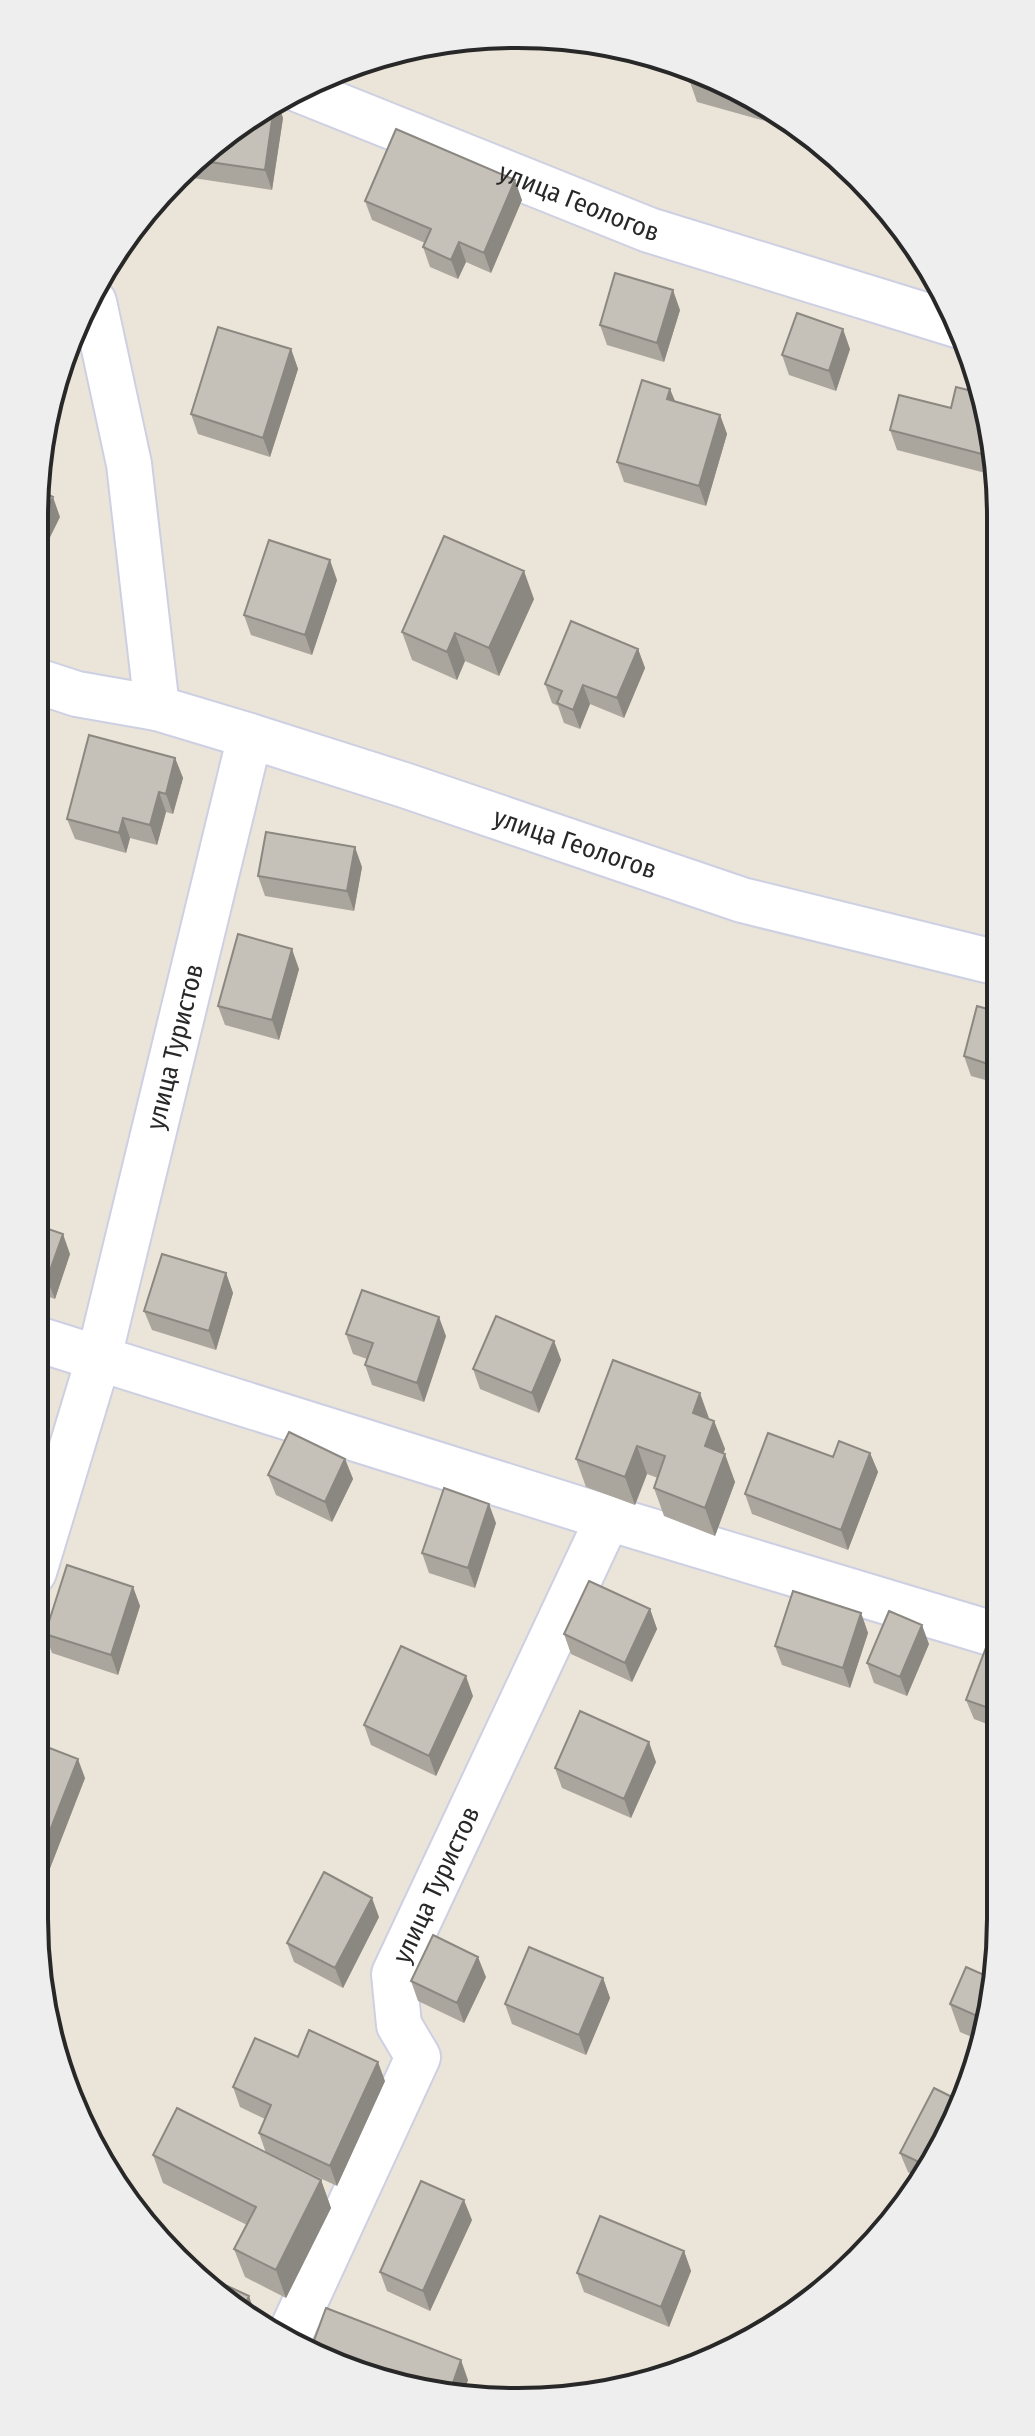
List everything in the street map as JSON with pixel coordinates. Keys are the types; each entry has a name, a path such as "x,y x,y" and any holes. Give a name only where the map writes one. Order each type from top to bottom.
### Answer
{"street":[{"name":"улица Геологов","path":"312,95 649,230 944,321"},
{"path":"96,310 129,464 157,708"},
{"name":"улица Геологов","path":"48,685 77,694 157,708 250,736 742,900 987,960"},
{"name":"улица Туристов","path":"48,1526 99,1357 250,736"},
{"path":"48,1342 608,1518 987,1632"},
{"name":"улица Туристов","path":"292,2330 418,2057 399,2025 394,1974 608,1518"}],"building":[{"path":"272,118 265,170 211,162"},
{"path":"396,129 515,180 484,253 459,242 451,260 423,247 431,229 365,201"},
{"path":"615,273 673,290 657,343 600,325"},
{"path":"797,313 843,329 829,371 782,355"},
{"path":"218,327 291,349 263,438 191,414"},
{"path":"642,380 670,389 667,399 720,415 699,486 617,462"},
{"path":"956,387 969,390 983,454 890,430 899,395 951,408"},
{"path":"444,536 524,571 489,648 455,633 447,652 402,632"},
{"path":"269,540 330,560 305,635 244,615"},
{"path":"571,621 638,649 617,698 583,685 573,710 557,703 562,691 545,684"},
{"path":"89,735 175,758 166,794 159,792 150,825 123,818 119,833 67,819"},
{"path":"266,832 355,847 347,891 258,876"},
{"path":"238,934 292,949 272,1020 218,1006"},
{"path":"977,1006 987,1009 987,1064 964,1056"},
{"path":"48,1229 63,1234 48,1276"},
{"path":"162,1254 226,1273 209,1331 144,1311"},
{"path":"362,1290 439,1317 417,1383 365,1365 373,1343 346,1334"},
{"path":"496,1316 554,1341 532,1393 473,1369"},
{"path":"613,1360 700,1393 693,1413 714,1421 705,1446 725,1454 705,1508 654,1488 665,1456 637,1446 625,1477 576,1459"},
{"path":"289,1432 345,1459 325,1502 268,1475"},
{"path":"768,1433 833,1457 839,1441 870,1453 841,1530 745,1494"},
{"path":"444,1488 489,1504 468,1568 422,1553"},
{"path":"67,1565 133,1587 111,1655 48,1635 48,1625"},
{"path":"589,1581 650,1609 625,1663 564,1634"},
{"path":"793,1591 861,1613 843,1668 775,1646"},
{"path":"889,1611 922,1625 900,1677 867,1663"},
{"path":"987,1645 987,1707 966,1700"},
{"path":"401,1646 466,1676 429,1756 364,1725"},
{"path":"580,1711 649,1742 624,1799 555,1768"},
{"path":"48,1747 78,1759 48,1836"},
{"path":"324,1872 372,1898 335,1968 287,1943"},
{"path":"433,1935 478,1957 457,2003 411,1981"},
{"path":"529,1947 603,1978 579,2035 505,2004"},
{"path":"966,1967 984,1975 977,2016 950,2004"},
{"path":"309,2030 378,2062 330,2166 259,2133 271,2105 233,2087 255,2038 298,2057"},
{"path":"934,2088 951,2097 919,2162 900,2153"},
{"path":"177,2108 321,2180 276,2270 234,2249 256,2207 153,2155"},
{"path":"421,2181 464,2200 423,2291 380,2272"},
{"path":"600,2216 684,2251 661,2307 577,2273"},
{"path":"224,2285 249,2296 247,2302"},
{"path":"326,2308 461,2360 453,2383 396,2372 314,2342"}]}
